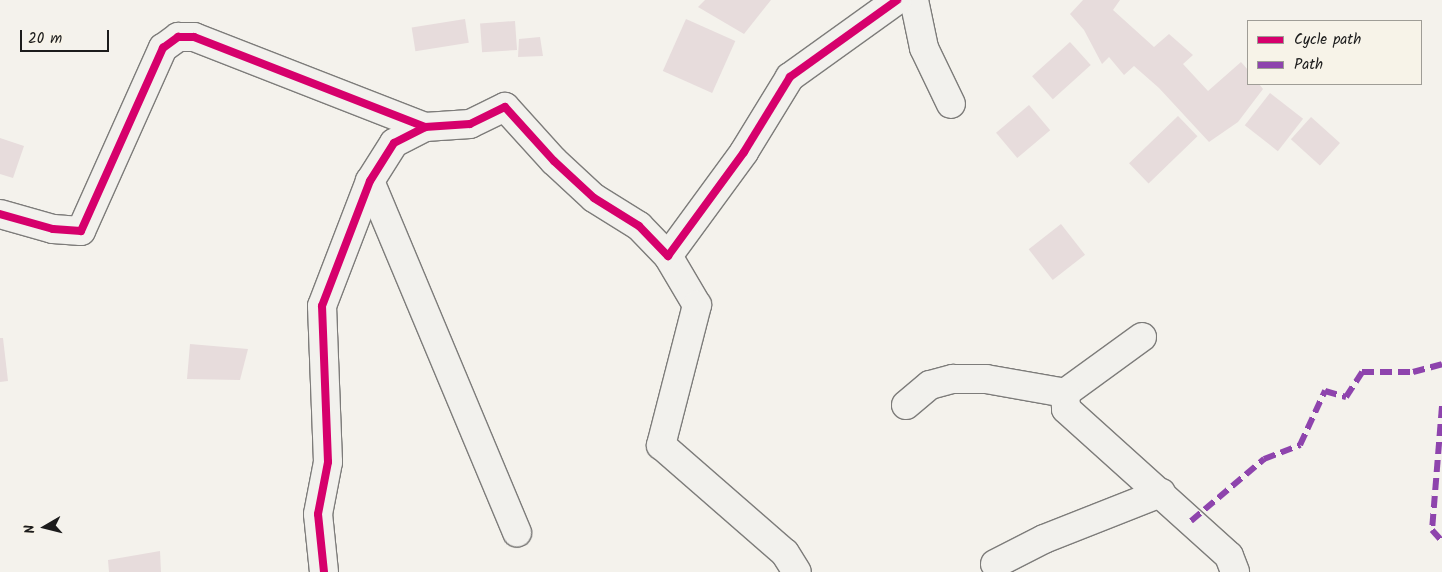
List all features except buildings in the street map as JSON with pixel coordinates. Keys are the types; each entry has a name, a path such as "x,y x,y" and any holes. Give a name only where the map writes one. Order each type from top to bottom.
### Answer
{"street":[{"path":"668,256 744,152 790,77 897,0"},
{"path":"914,0 924,48 951,104"},
{"path":"0,214 53,229 81,231 163,48 178,37 194,37 425,127"},
{"path":"324,572 318,514 328,462 322,306 370,181 394,143 425,127 470,124 505,107 530,131 554,161 594,198 639,226 668,256 697,305 661,445 785,553 797,572"},
{"path":"370,181 517,532"},
{"path":"906,405 930,385 953,379 986,379 1064,393 1142,337"},
{"path":"1064,393 1066,409 1229,556 1234,572"},
{"path":"996,564 1044,539 1161,493"}],"marked path":[{"path":"1191,521 1264,459 1300,445 1325,391 1346,397 1362,372 1413,372 1442,364"},
{"path":"1442,406 1432,530 1442,541"}],"cycle path":[{"path":"0,214 53,229 81,231 163,48 178,37 194,37 425,127 470,124 505,107 554,161 594,198 639,226 668,256 744,152 790,77 897,0"},
{"path":"324,572 318,514 328,462 322,306 370,181 394,143 425,127"}]}
